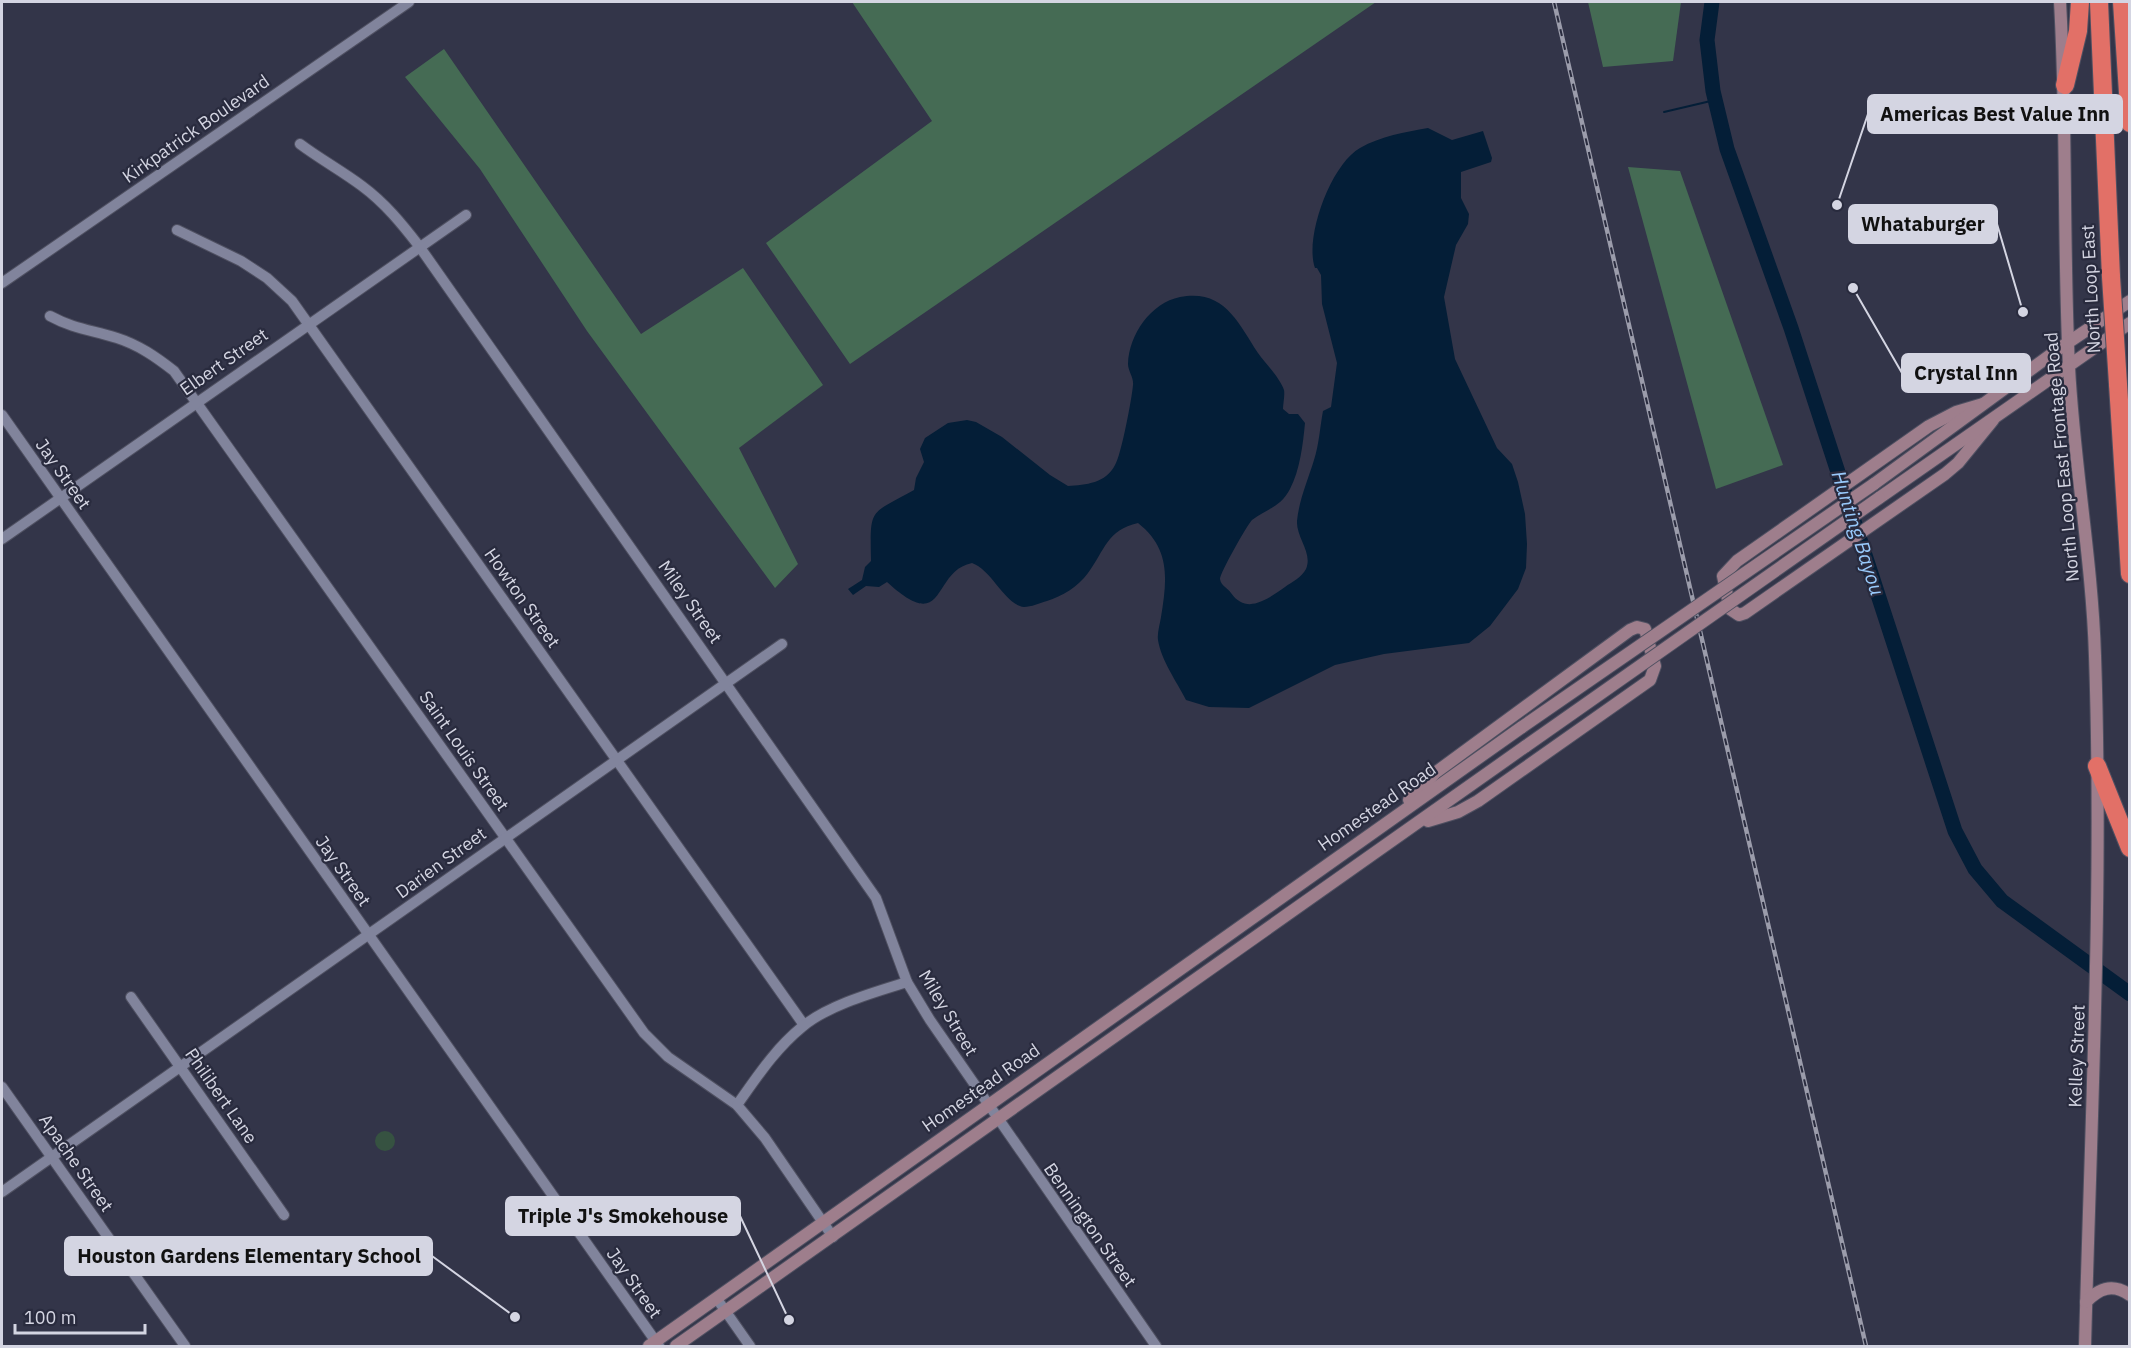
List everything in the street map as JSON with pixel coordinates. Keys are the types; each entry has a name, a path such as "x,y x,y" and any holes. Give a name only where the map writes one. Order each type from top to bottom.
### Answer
{"highway":[{"path":"2065,85 2078,31 2080,2"},
{"name":"North Loop East","path":"2099,2 2111,277 2130,574"},
{"path":"2122,2 2130,123"},
{"path":"2097,766 2130,848"}],"main road":[{"name":"North Loop East Frontage Road","path":"2060,2 2065,85 2069,366 2089,548 2095,655 2097,766"},
{"name":"Homestead Road","path":"655,1345 822,1222 1398,812 1874,484 2130,301"},
{"name":"Homestead Road","path":"676,1347 1526,746 2130,323"},
{"path":"1983,404 1945,417 1728,569 1723,576 1723,584 1730,609 1739,615 1744,613 1890,512 1958,463 1993,420"},
{"path":"1398,812 1435,773 1519,710 1630,630 1636,627 1647,632 1655,666 1650,680 1469,807 1418,824"},
{"name":"Kelley Street","path":"2085,1347 2098,948 2097,766"},
{"path":"2086,1302 2093,1294 2105,1288 2118,1289 2130,1295"}],"street":[{"name":"Kirkpatrick Boulevard","path":"2,283 409,2"},
{"name":"Miley Street","path":"300,144 362,186 381,202 400,220 419,246 876,898 908,982 998,1121"},
{"name":"Elbert Street","path":"2,539 308,323 466,215"},
{"name":"Howton Street","path":"177,230 241,261 267,278 291,301 804,1025"},
{"name":"Saint Louis Street","path":"50,316 73,328 116,337 145,349 174,370 645,1033 668,1057 737,1105 765,1138 833,1237"},
{"name":"Jay Street","path":"2,415 655,1345"},
{"name":"Darien Street","path":"2,1192 782,644"},
{"path":"737,1105 767,1061 804,1025 845,1004 908,982"},
{"name":"Philibert Lane","path":"131,997 284,1215"},
{"name":"Apache Street","path":"2,1087 185,1347"},
{"name":"Bennington Street","path":"998,1121 1156,1347"},
{"path":"717,1299 750,1347"}],"green space":[{"path":"852,2 1376,2 850,364 766,243 932,121"},
{"path":"1588,2 1681,2 1673,61 1603,67"},
{"path":"444,49 641,334 743,268 823,385 739,448 798,564 775,588 587,331 480,169 405,77"},
{"path":"1628,167 1680,171 1783,465 1716,489"},
{"path":"381,1131 389,1131 395,1137 395,1145 389,1151 381,1151 375,1145 375,1137"}],"water":[{"path":"1428,128 1452,140 1483,131 1492,158 1491,162 1461,172 1461,198 1469,214 1468,224 1456,245 1444,297 1455,359 1497,448 1512,464 1525,514 1526,568 1518,589 1490,626 1469,643 1384,654 1335,665 1249,708 1209,707 1186,700 1166,663 1158,640 1165,590 1161,554 1149,533 1138,523 1128,526 1113,536 1088,573 1075,587 1047,601 1030,606 1017,605 986,573 972,563 959,568 937,596 929,602 920,603 906,597 887,582 879,587 866,586 853,595 848,589 862,580 865,567 871,561 871,531 875,515 880,509 914,490 916,478 924,462 920,449 925,438 948,423 967,420 976,422 1002,437 1050,475 1068,486 1088,484 1106,476 1117,460 1126,426 1133,385 1128,367 1129,353 1137,331 1151,313 1169,300 1195,296 1208,298 1218,303 1236,319 1282,385 1283,409 1289,414 1298,414 1305,423 1299,465 1290,489 1282,500 1252,520 1234,549 1220,579 1237,600 1251,604 1265,600 1299,577 1308,563 1297,527 1298,513 1316,454 1323,411 1331,407 1337,363 1322,304 1321,275 1315,268 1313,255 1313,239 1322,203 1339,169 1360,148 1385,137"}],"waterway":[{"name":"Hunting Bayou","path":"1712,2 1707,40 1713,91 1727,149 1791,328 1955,831 1975,869 2002,901 2130,994"},
{"path":"1664,112 1715,100"}],"railway":[{"path":"1554,2 1866,1346"}],"place":[{"name":"Americas Best Value Inn","path":"1837,205"},
{"name":"Crystal Inn","path":"1853,288"},
{"name":"Whataburger","path":"2023,312"},
{"name":"Houston Gardens Elementary School","path":"515,1317"},
{"name":"Triple J's Smokehouse","path":"789,1320"}]}
